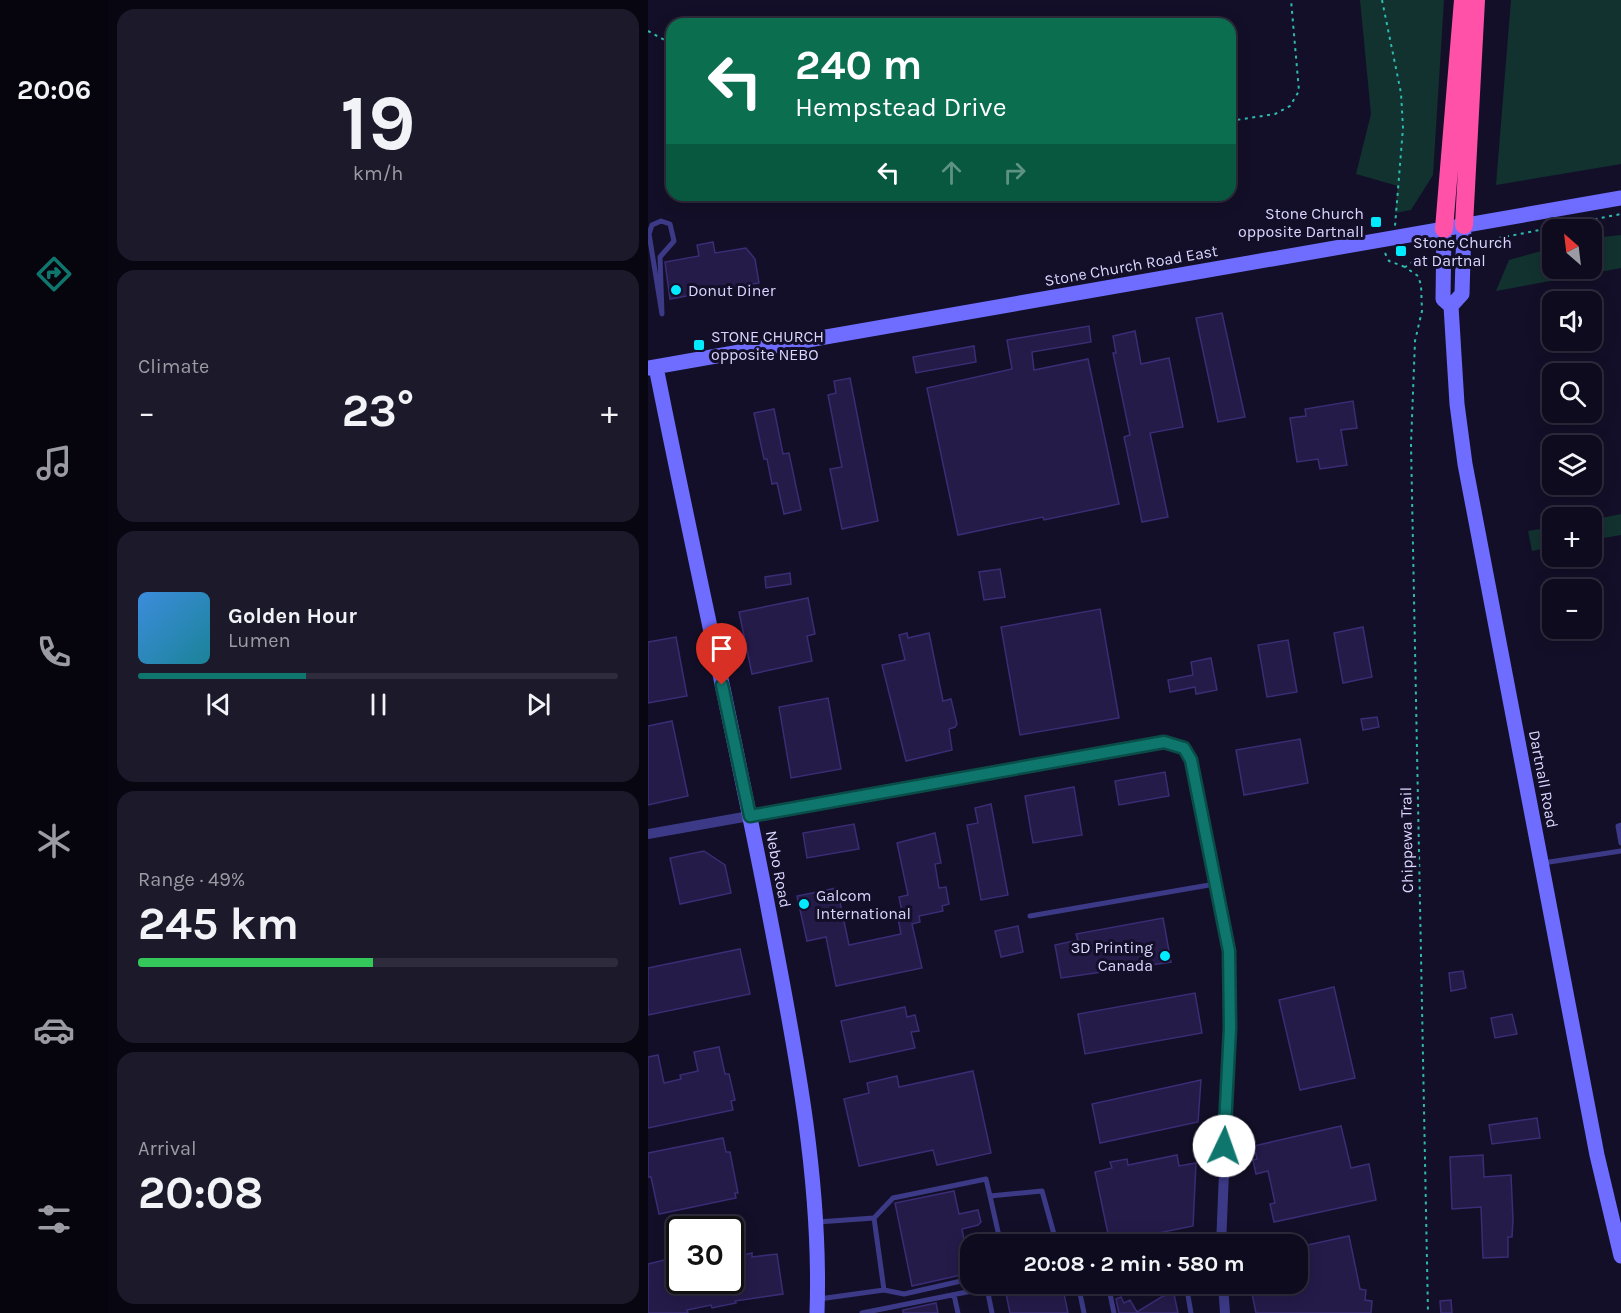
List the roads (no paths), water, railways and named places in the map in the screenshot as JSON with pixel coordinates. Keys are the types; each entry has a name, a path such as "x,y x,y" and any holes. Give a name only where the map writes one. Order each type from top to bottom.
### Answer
{"highway":[{"path":"1444,229 1463,0"},
{"path":"1464,225 1478,0"}],"street":[{"name":"Stone Church Road East","path":"652,367 1621,198"},
{"name":"Dartnall Road","path":"1451,306 1462,294 1464,225"},
{"name":"Dartnall Road","path":"1444,229 1443,298 1451,306 1457,404 1465,464 1597,1155 1621,1256"},
{"name":"Nebo Road","path":"652,367 750,816 800,1073 814,1222 817,1306"},
{"path":"648,834 1164,742 1184,748 1191,760 1229,951 1230,1028 1221,1234"},
{"path":"1224,1294 1225,1313"}],"lane":[{"path":"661,221 670,224 674,241 660,257 662,314 654,280 649,234 652,225 661,221"},
{"path":"1621,825 1618,826 1621,843"},
{"path":"1542,863 1621,851"},
{"path":"1030,916 1215,884"},
{"path":"814,1222 874,1218 893,1197 986,1179 999,1234"},
{"path":"990,1196 1042,1191 1054,1234"},
{"path":"874,1218 884,1290"},
{"path":"817,1306 884,1290 904,1294 960,1281"},
{"path":"862,1313 987,1288 992,1313"},
{"path":"1080,1294 1084,1313"},
{"path":"1110,1294 1114,1313"},
{"path":"1188,1294 1191,1313"},
{"path":"954,1295 958,1313"}],"place":[{"name":"Stone Church opposite Dartnall","path":"1376,222"},
{"name":"Stone Church at Dartnal","path":"1401,251"},
{"name":"Donut Diner","path":"676,290"},
{"name":"STONE CHURCH opposite NEBO","path":"699,345"},
{"name":"Galcom International","path":"804,904"},
{"name":"3D Printing Canada","path":"1165,956"}]}
